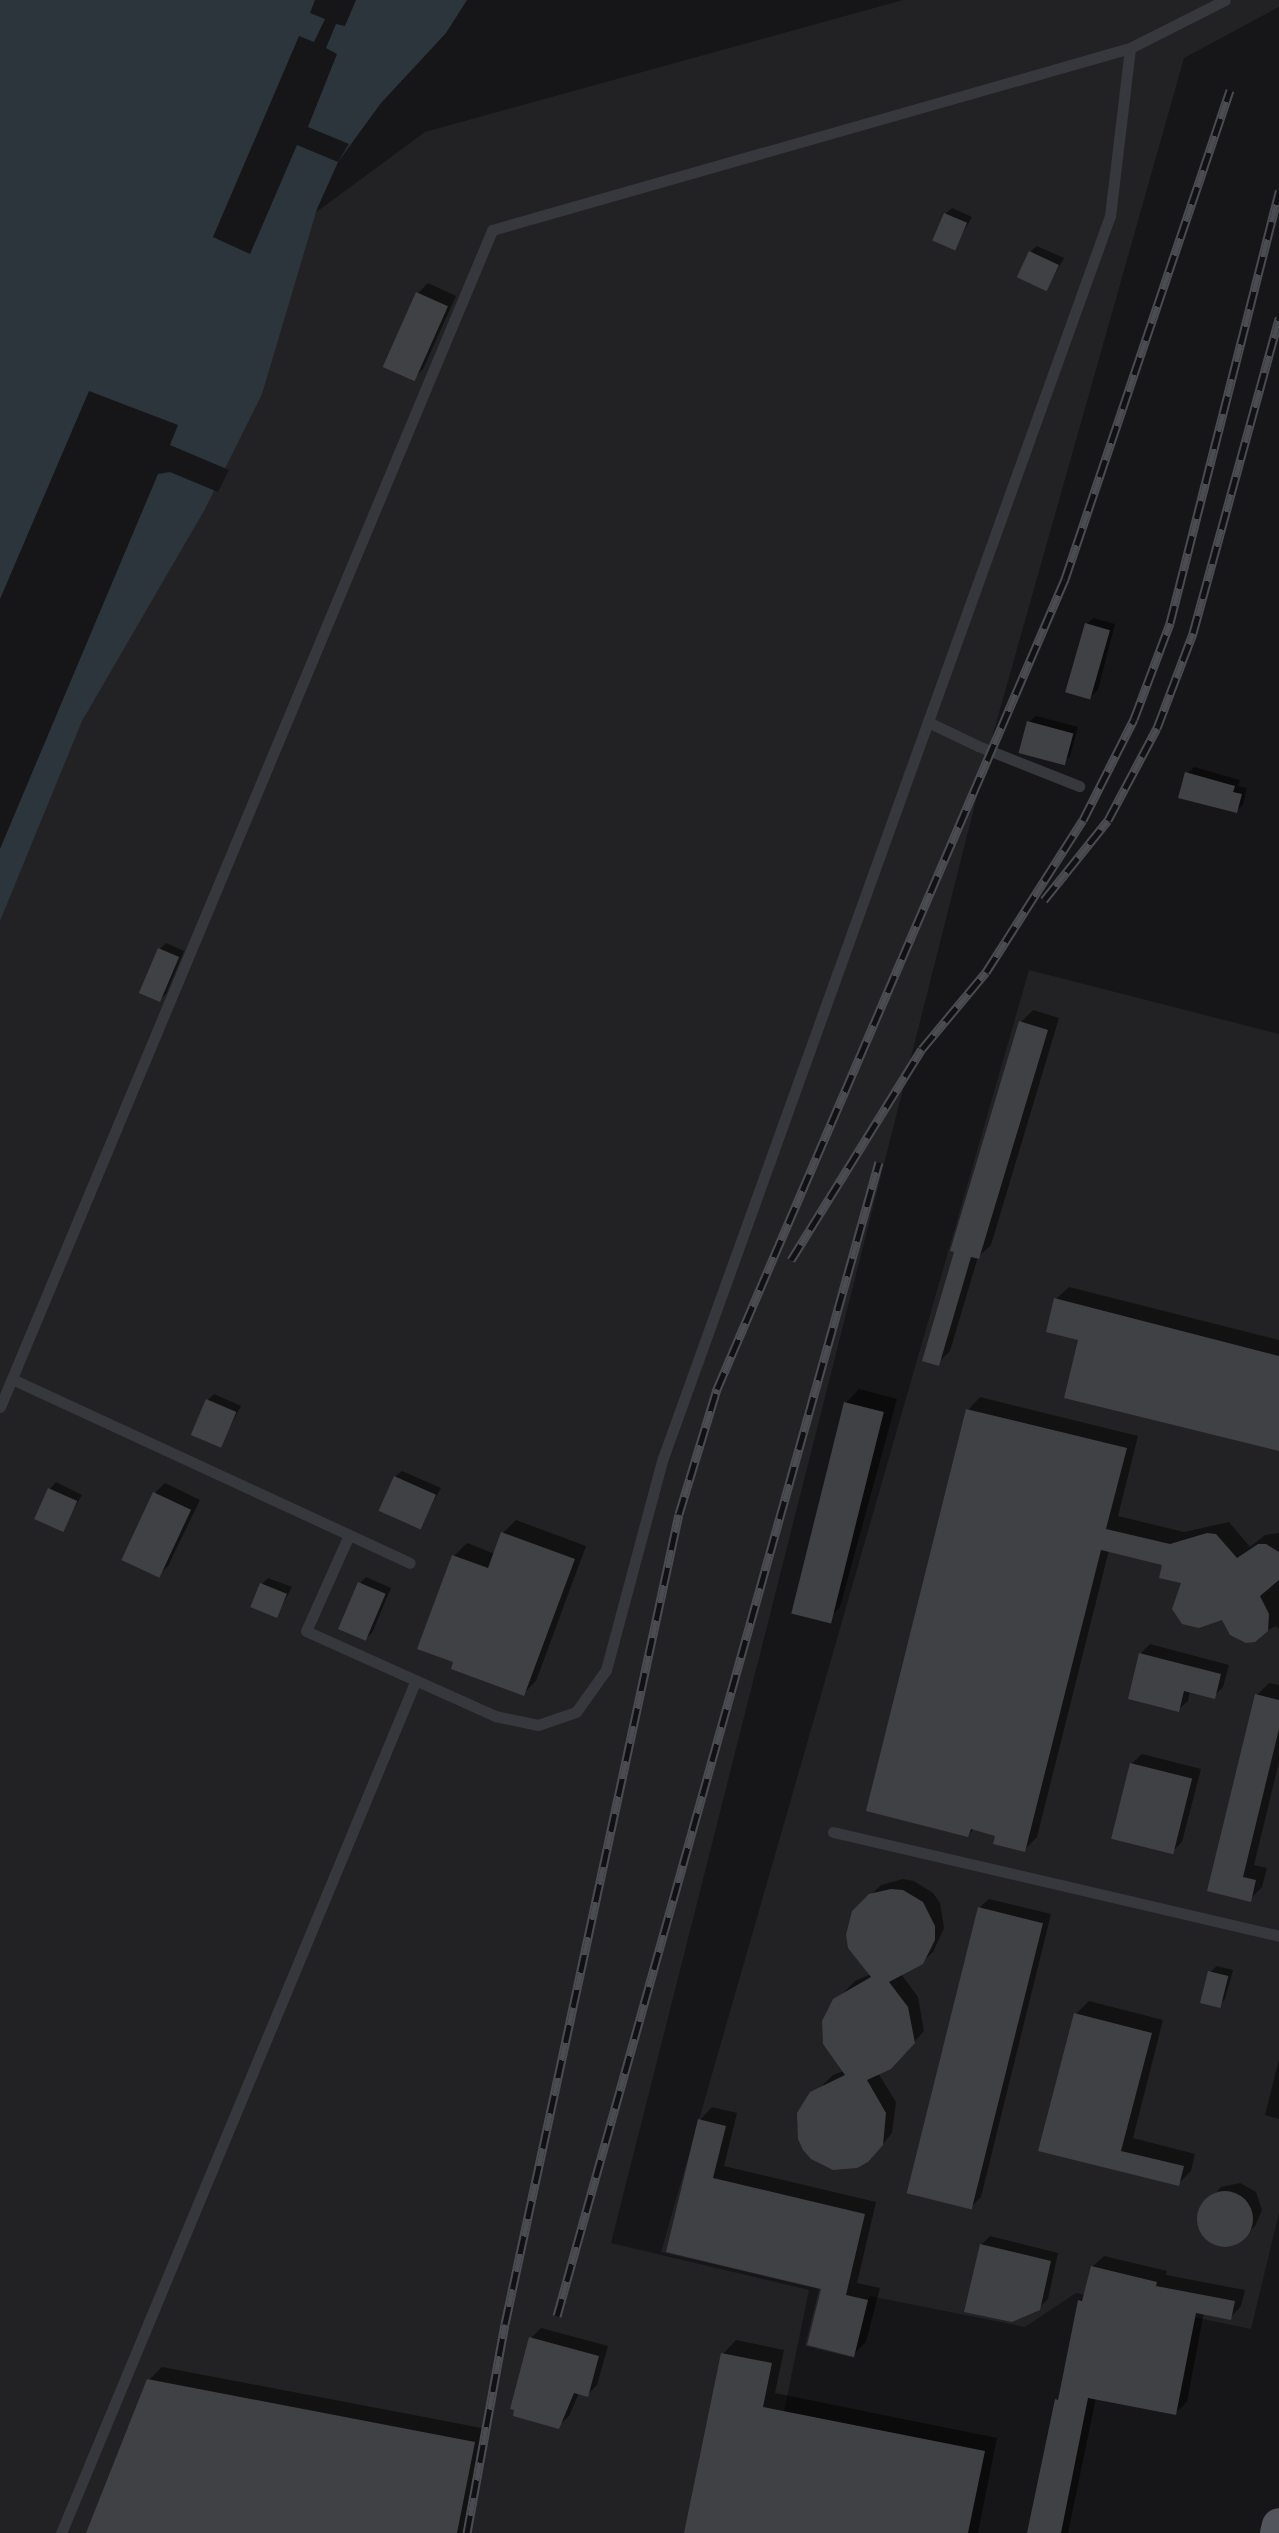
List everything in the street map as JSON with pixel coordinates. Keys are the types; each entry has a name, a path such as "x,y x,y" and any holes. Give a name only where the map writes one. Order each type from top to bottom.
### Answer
{"main road":[{"path":"1277,2533 1279,2525"}],"lane":[{"path":"0,1407 492,230 1130,48 1225,0"},
{"path":"349,1535 306,1631 495,1716 538,1725 576,1712 606,1670 663,1458 1110,216 1130,48"},
{"path":"928,722 978,746 1079,786"},
{"path":"12,1379 410,1563"},
{"path":"61,2533 415,1682"},
{"path":"833,1832 1279,1936"}],"shaded area":[{"path":"0,0 467,0 446,33 381,103 338,162 317,209 262,394 205,509 82,721 0,921"},
{"path":"903,0 1279,0 1279,7 1184,58 991,741 611,2243 809,2290 759,2533 0,2533 0,573 80,386 425,132"},
{"path":"1029,970 1279,1034 1279,2213 1251,2329 1076,2293 1025,2327 869,2296 854,2358 805,2346 819,2289 661,2252"}],"pier":[{"path":"315,0 356,0 345,26 336,24 326,48 337,54 308,127 349,144 338,162 297,145 250,254 213,237 299,36 314,42 325,19 310,13"},
{"path":"89,391 178,425 170,445 229,470 218,492 170,472 158,474 0,849 0,599"}],"building":[{"path":"944,213 967,223 955,250 932,241"},
{"path":"1029,251 1059,265 1047,291 1017,277"},
{"path":"416,292 448,306 415,381 383,367"},
{"path":"1085,623 1110,630 1090,699 1065,692"},
{"path":"1027,721 1073,733 1065,765 1018,753"},
{"path":"1185,772 1235,786 1233,792 1242,794 1237,813 1178,798"},
{"path":"158,948 179,957 160,1002 139,993"},
{"path":"1019,1021 1048,1030 979,1259 971,1257 939,1366 922,1361 954,1252 950,1251"},
{"path":"1054,1298 1279,1356 1279,1451 1064,1398 1078,1340 1046,1332"},
{"path":"206,1399 236,1412 221,1448 191,1435"},
{"path":"844,1402 884,1412 831,1623 791,1614"},
{"path":"966,1409 1127,1448 1106,1529 1170,1544 1207,1533 1216,1534 1237,1558 1258,1544 1266,1544 1279,1552 1279,1580 1260,1596 1269,1614 1268,1631 1255,1642 1246,1643 1230,1635 1222,1620 1199,1628 1182,1624 1172,1609 1181,1583 1159,1578 1162,1565 1101,1550 1025,1852 993,1844 995,1836 971,1829 968,1837 866,1811"},
{"path":"394,1476 436,1495 421,1529 379,1511"},
{"path":"48,1488 77,1501 63,1532 34,1519"},
{"path":"153,1492 191,1510 159,1578 121,1560"},
{"path":"501,1532 575,1559 524,1696 451,1669 453,1662 417,1649 452,1555 488,1568"},
{"path":"358,1582 386,1594 366,1641 338,1629"},
{"path":"260,1583 287,1594 277,1618 250,1607"},
{"path":"1139,1653 1221,1674 1215,1699 1184,1691 1179,1712 1128,1699"},
{"path":"1255,1694 1279,1700 1279,1729 1243,1877 1256,1880 1251,1902 1207,1891"},
{"path":"1130,1763 1192,1778 1173,1854 1111,1839"},
{"path":"903,1890 923,1902 935,1926 935,1940 923,1964 889,1982 908,2007 915,2043 891,2069 867,2080 886,2113 883,2145 868,2162 857,2168 833,2170 811,2159 803,2150 798,2139 797,2113 810,2092 845,2075 823,2044 822,2021 833,1999 871,1977 848,1948 846,1935 852,1911 869,1894"},
{"path":"978,1907 1043,1923 972,2209 907,2193"},
{"path":"1208,1971 1228,1976 1220,2008 1200,2003"},
{"path":"1074,2013 1152,2033 1121,2151 1184,2166 1179,2186 1038,2151"},
{"path":"698,2119 726,2126 713,2178 865,2214 846,2295 868,2300 854,2357 807,2345 821,2289 666,2252"},
{"path":"1225,2191 1245,2199 1253,2219 1245,2239 1225,2247 1205,2239 1197,2219 1205,2199"},
{"path":"980,2244 1051,2261 1040,2310 1012,2322 964,2312"},
{"path":"1091,2266 1157,2282 1156,2286 1235,2301 1231,2320 1196,2313 1176,2415 1088,2398 1061,2533 1027,2533 1078,2300 1082,2301"},
{"path":"529,2337 599,2356 588,2397 574,2393 559,2429 513,2416 514,2410 510,2409"},
{"path":"721,2353 772,2363 763,2407 985,2451 968,2533 684,2533"},
{"path":"147,2379 475,2442 457,2533 86,2533"}],"railway":[{"path":"467,2533 505,2324 679,1514 717,1389 1065,579 1230,90"},
{"path":"791,1260 922,1049 986,972 1083,820 1134,719 1170,623 1279,191"},
{"path":"1044,900 1108,820 1157,728 1193,633 1279,318"},
{"path":"557,2316 879,1162"}]}
